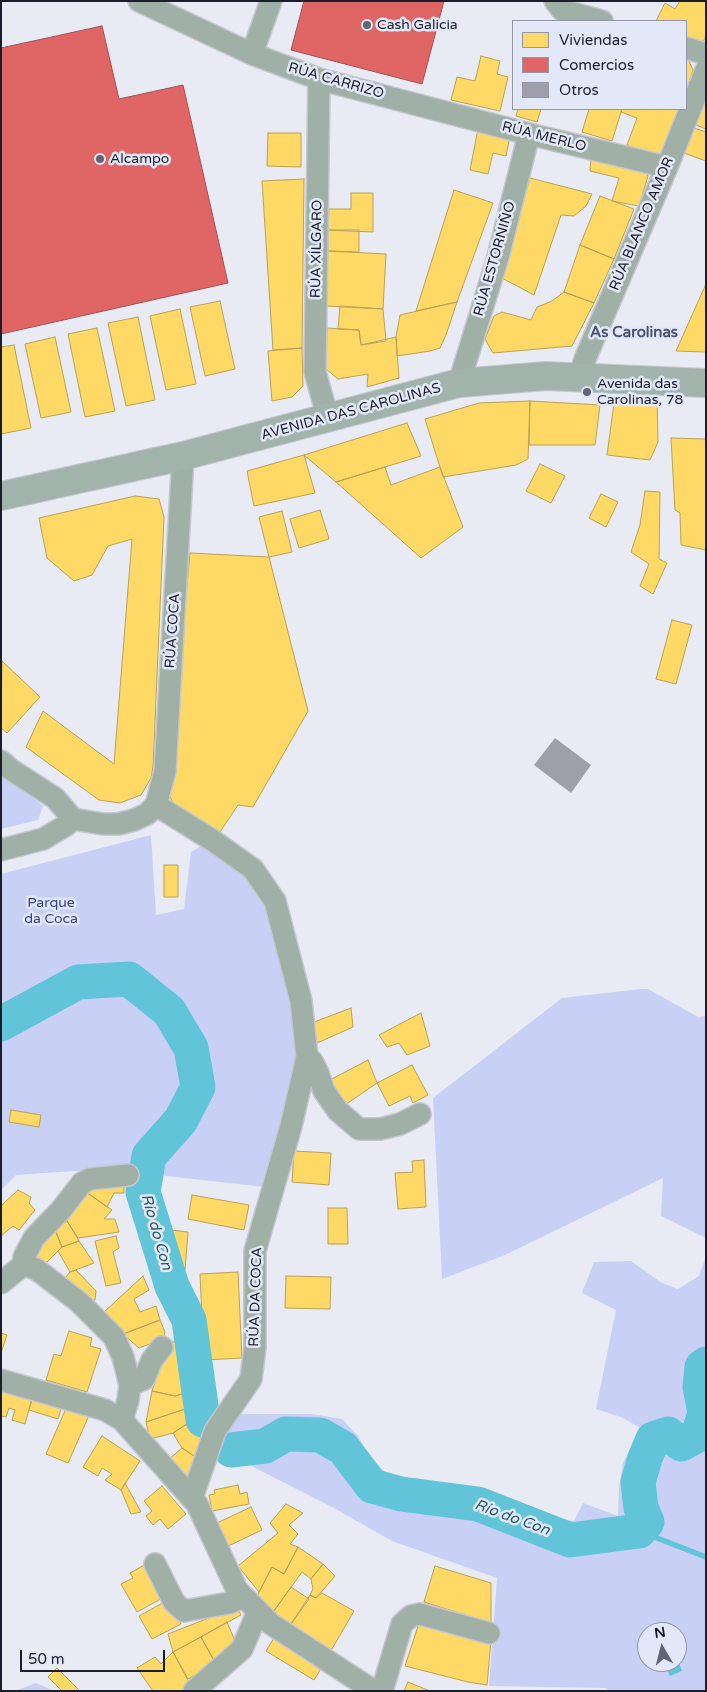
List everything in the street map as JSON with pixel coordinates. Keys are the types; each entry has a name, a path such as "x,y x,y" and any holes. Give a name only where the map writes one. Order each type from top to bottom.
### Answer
{"main road":[{"name":"AVENIDA DAS CAROLINAS","path":"1,496 183,456 459,382 546,376 706,383"}],"street":[{"name":"RÚA CARRIZO","path":"139,1 252,54 319,79 422,105"},
{"path":"252,54 271,1"},
{"path":"555,1 562,10 598,20"},
{"path":"687,48 706,54"},
{"name":"RÚA BLANCO AMOR","path":"579,378 585,359 706,70"},
{"name":"RÚA XÍLGARO","path":"319,79 315,372 328,418"},
{"name":"RÚA MERLO","path":"422,105 529,134 667,166"},
{"name":"RÚA ESTORNIÑO","path":"459,382 498,257 529,134"},
{"name":"RÚA COCA","path":"156,805 165,771 183,456"},
{"path":"1,761 55,798 73,819 103,824 118,824 147,814 156,805"},
{"name":"RÚA DA COCA","path":"156,805 212,840 253,869 275,901 301,1001 307,1057 291,1126 255,1252 255,1347 251,1379 215,1431 192,1498"},
{"path":"1,850 43,839 73,819"},
{"name":"RÚA DA COCA","path":"307,1057 312,1061 324,1091 338,1111 359,1129 380,1129 394,1126 420,1114"},
{"path":"1,1284 23,1265 24,1257 34,1238 61,1210 82,1182 90,1179 128,1175"},
{"path":"23,1265 36,1269 79,1302 114,1337 123,1357 130,1385 122,1420"},
{"path":"130,1385 144,1379 152,1360 162,1347"},
{"path":"1,1380 105,1410 122,1420 197,1504 237,1590 271,1624 374,1691"},
{"path":"155,1564 174,1602 184,1611 229,1603 251,1604"},
{"path":"194,1691 242,1649 251,1604"},
{"path":"382,1691 402,1624 411,1616 420,1614 489,1633"}],"green space":[{"path":"1,771 43,806 38,820 1,829"},
{"name":"Parque da Coca","path":"151,835 156,915 184,909 191,852 212,840 275,901 307,1057 273,1188 105,1169 16,1175 1,1190 1,874"},
{"path":"648,989 698,1017 706,1016 706,1238 661,1216 663,1178 505,1255 442,1279 433,1098 562,998"},
{"path":"706,1256 706,1691 610,1691 605,1688 489,1686 497,1578 392,1541 332,1507 210,1445 227,1414 312,1414 342,1419 358,1436 370,1458 387,1474 427,1486 485,1493 548,1517 574,1521 583,1503 618,1516 619,1488 623,1462 642,1429 621,1417 596,1409 616,1310 582,1293 594,1262 631,1261 662,1283 678,1289 699,1276"},
{"path":"36,1683 54,1691 15,1691"}],"shaded area":[{"path":"668,1672 680,1672 670,1676"}],"building: Viviendas":[{"path":"680,1 706,1 706,36 702,44 687,42 687,20 656,20 665,3 675,9"},
{"path":"481,56 500,61 497,74 508,77 500,111 451,100 457,77 475,81"},
{"path":"687,58 693,70 687,88"},
{"path":"706,100 706,129 696,125"},
{"path":"518,110 541,110 537,122 516,116"},
{"path":"589,110 622,110 612,141 582,132"},
{"path":"622,110 680,110 663,159 627,145 637,118 621,112"},
{"path":"694,128 706,132 706,161 684,153"},
{"path":"478,129 510,136 506,156 493,153 488,174 470,170"},
{"path":"268,133 301,133 301,167 267,166"},
{"path":"591,156 644,169 648,176 639,206 612,201 619,178 590,171"},
{"path":"530,178 592,194 586,206 574,216 561,215 534,295 500,277"},
{"path":"304,179 302,348 273,350 262,181"},
{"path":"454,190 493,203 457,302 416,311"},
{"path":"351,193 373,193 373,232 328,230 329,209 351,209"},
{"path":"600,196 634,209 614,259 580,245"},
{"path":"328,230 359,230 359,252 328,251"},
{"path":"580,245 614,259 594,303 564,292"},
{"path":"328,251 386,254 383,309 325,306"},
{"path":"706,284 706,352 676,351"},
{"path":"564,292 594,303 572,346 493,353 485,339 494,316 502,312 531,320 537,307 552,301"},
{"path":"220,301 235,369 205,376 190,307"},
{"path":"457,302 440,348 397,356 396,337 400,315"},
{"path":"340,306 383,309 386,341 361,345 359,330 338,329"},
{"path":"180,309 196,384 166,390 150,316"},
{"path":"138,317 155,400 126,406 108,323"},
{"path":"97,328 115,411 85,417 68,334"},
{"path":"327,328 359,330 361,345 396,337 399,378 367,387 368,374 338,379 326,369"},
{"path":"55,337 71,412 41,418 25,344"},
{"path":"14,345 31,428 1,434 1,347"},
{"path":"302,348 303,386 292,397 272,401 268,351"},
{"path":"615,396 657,397 658,442 650,460 607,455"},
{"path":"530,401 528,459 516,465 443,477 425,419 479,403"},
{"path":"530,401 600,405 595,445 529,445"},
{"path":"407,423 421,456 336,482 304,455"},
{"path":"671,438 706,439 706,550 681,545 680,513 675,510"},
{"path":"304,455 315,493 254,506 247,471"},
{"path":"540,464 565,476 551,503 526,491"},
{"path":"385,467 391,485 440,467 463,527 421,558 336,482"},
{"path":"645,491 660,492 659,559 667,563 653,594 640,586 649,564 631,552 640,525"},
{"path":"601,494 618,502 606,527 589,518"},
{"path":"135,496 159,499 164,517 153,767 151,778 141,795 120,803 99,800 26,747 43,711 114,764 132,539 108,546 92,575 74,581 47,558 39,518"},
{"path":"320,510 329,539 299,548 290,519"},
{"path":"282,511 292,552 269,557 259,517"},
{"path":"190,553 269,557 308,711 253,807 238,805 220,832 175,807 168,793"},
{"path":"672,620 692,625 676,684 656,679"},
{"path":"2,661 40,697 7,733 1,728"},
{"path":"164,865 178,865 178,897 164,897"},
{"path":"351,1008 353,1027 317,1043 309,1024"},
{"path":"421,1013 430,1046 407,1055 399,1043 387,1047 379,1035"},
{"path":"368,1060 377,1083 342,1107 328,1081"},
{"path":"412,1065 428,1095 413,1103 410,1096 389,1106 377,1083"},
{"path":"11,1110 41,1115 39,1127 9,1122"},
{"path":"294,1151 331,1153 329,1185 292,1182"},
{"path":"424,1160 426,1207 398,1209 395,1173 413,1172 412,1161"},
{"path":"124,1182 124,1193 114,1193 107,1207 86,1192 90,1184"},
{"path":"18,1190 31,1197 29,1203 35,1210 19,1230 13,1226 1,1236 1,1206"},
{"path":"86,1192 112,1210 104,1219 115,1219 119,1232 78,1238 67,1221"},
{"path":"192,1195 249,1205 244,1230 188,1219"},
{"path":"328,1208 347,1208 348,1244 328,1244"},
{"path":"67,1221 79,1241 62,1247 55,1230"},
{"path":"162,1229 188,1232 185,1270 172,1271"},
{"path":"55,1230 62,1247 43,1266 32,1253"},
{"path":"116,1236 119,1248 113,1252 121,1283 106,1286 95,1241"},
{"path":"79,1241 94,1263 70,1272 58,1251 62,1247"},
{"path":"76,1270 96,1291 95,1300 88,1303 65,1278 70,1272"},
{"path":"238,1272 242,1358 204,1360 200,1274"},
{"path":"143,1276 149,1290 134,1299 140,1312 156,1306 160,1320 123,1334 103,1313"},
{"path":"286,1276 331,1277 330,1309 285,1308"},
{"path":"160,1320 165,1332 163,1339 139,1348 123,1334"},
{"path":"69,1331 92,1338 90,1346 101,1349 87,1392 46,1380 54,1354 61,1356"},
{"path":"1,1333 7,1335 1,1353"},
{"path":"180,1341 185,1393 175,1396 152,1391 165,1352 172,1352 172,1342"},
{"path":"1,1386 33,1395 25,1424 12,1420 15,1410 9,1408 6,1417 1,1416"},
{"path":"152,1391 175,1396 185,1393 185,1409 146,1422"},
{"path":"33,1395 63,1402 58,1419 29,1410"},
{"path":"68,1404 90,1413 68,1463 46,1454"},
{"path":"185,1409 188,1423 173,1433 150,1439 146,1422"},
{"path":"193,1420 201,1438 199,1459 182,1448 173,1433"},
{"path":"102,1436 140,1461 121,1490 105,1480 112,1474 102,1468 98,1476 83,1467"},
{"path":"182,1448 199,1459 188,1480 167,1461"},
{"path":"125,1483 141,1512 131,1514 121,1490"},
{"path":"238,1485 240,1494 247,1492 249,1504 212,1511 209,1495 215,1494 214,1490"},
{"path":"162,1486 186,1514 168,1529 160,1519 153,1525 146,1516 152,1511 144,1501"},
{"path":"286,1504 303,1513 289,1525 298,1534 290,1544 298,1547 284,1574 272,1567 259,1592 238,1566 278,1533 270,1523"},
{"path":"251,1507 262,1530 226,1547 215,1524"},
{"path":"298,1547 323,1564 311,1579 302,1572 271,1615 256,1598 272,1567 284,1574"},
{"path":"148,1563 166,1596 137,1612 121,1584 133,1578 130,1573"},
{"path":"323,1564 335,1576 316,1598 310,1595 313,1589 311,1579"},
{"path":"435,1566 491,1583 491,1623 424,1602"},
{"path":"291,1587 309,1599 289,1627 271,1615"},
{"path":"322,1593 354,1611 329,1654 289,1627 310,1595 316,1598"},
{"path":"168,1600 181,1624 152,1639 139,1616"},
{"path":"237,1607 241,1615 173,1652 168,1634"},
{"path":"420,1620 491,1640 487,1685 405,1666"},
{"path":"227,1622 237,1646 216,1664 201,1637"},
{"path":"201,1637 216,1664 188,1679 173,1652"},
{"path":"274,1638 322,1667 314,1680 266,1651"},
{"path":"173,1652 191,1686 187,1691 153,1691 137,1668 155,1657 161,1664"},
{"path":"57,1668 80,1691 62,1691 48,1677"},
{"path":"408,1682 430,1691 404,1691"}],"building: Comercios":[{"name":"Cash Galicia","path":"304,1 444,1 422,84 291,50"},
{"name":"Alcampo","path":"102,26 119,99 183,85 228,283 1,334 1,48"}],"building: Otros":[{"path":"555,738 591,765 571,793 534,765"}],"waterway":[{"name":"Río do Con","path":"1,1024 78,982 129,979 169,1011 191,1048 198,1087 181,1120 149,1156 143,1192 172,1286 189,1320 203,1420"},
{"name":"Río do Con","path":"231,1450 265,1446 286,1434 320,1435 343,1448 372,1486 401,1494 478,1504 570,1540 639,1531 647,1522 641,1508 638,1482 645,1458 653,1439 668,1434 681,1444 698,1435 705,1413 700,1387 702,1367 706,1364"},
{"path":"639,1531 706,1557"}],"place":[{"name":"Cash Galicia","path":"367,25"},
{"name":"Alcampo","path":"100,159"},
{"name":"Avenida das Carolinas, 78","path":"587,392"}],"district":[{"name":"As Carolinas","path":"634,333"}]}
